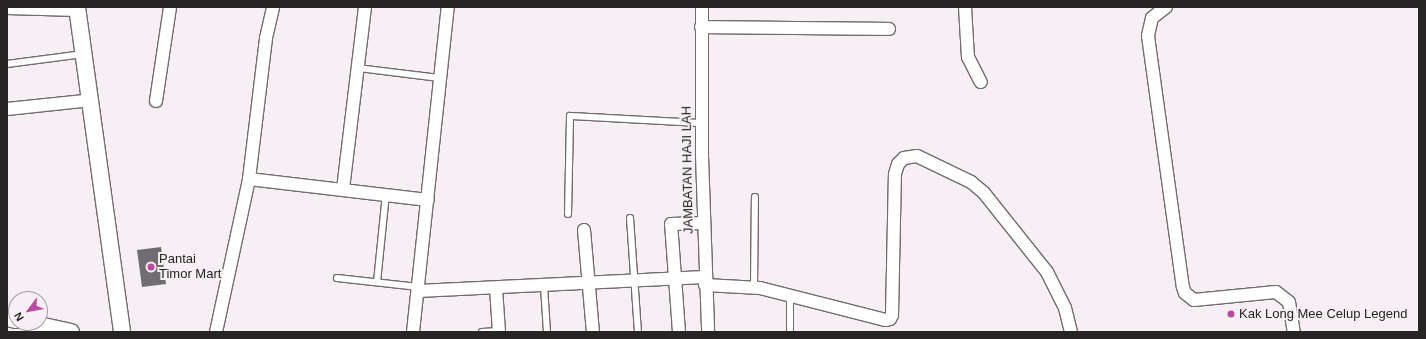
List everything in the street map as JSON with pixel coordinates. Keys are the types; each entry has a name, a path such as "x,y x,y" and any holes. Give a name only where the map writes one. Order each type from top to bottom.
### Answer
{"street":[{"path":"156,102 170,7"},
{"path":"216,332 249,179 266,38 273,7"},
{"path":"343,189 365,7"},
{"path":"413,332 448,7"},
{"name":"JAMBATAN HAJI LAH","path":"702,7 701,123 703,223 708,332"},
{"path":"966,7 968,57 981,82"},
{"path":"1166,7 1152,18 1148,36 1183,287 1194,300 1276,292 1289,302 1294,332"},
{"path":"7,8 78,8 86,54 122,332"},
{"path":"702,27 889,29"},
{"path":"7,109 92,100"},
{"path":"418,289 544,286 635,282 674,278 754,287 886,320 890,318 892,314 896,174 898,164 904,158 917,156 971,182 984,193 1047,272 1066,308 1071,332"},
{"path":"249,179 428,200"},
{"path":"679,332 674,278 671,218 703,223"},
{"path":"584,230 593,332"},
{"path":"496,288 499,332"},
{"path":"48,327 71,332"}],"lane":[{"path":"7,64 86,54"},
{"path":"358,68 440,78"},
{"path":"568,214 570,116 701,123"},
{"path":"377,282 386,194"},
{"path":"754,287 755,197"},
{"path":"630,218 638,332"},
{"path":"337,278 377,282 418,289"},
{"path":"544,286 547,332"},
{"path":"790,295 790,332"},
{"path":"482,332 499,332"}],"building":[{"name":"Pantai Timor Mart","path":"161,247 166,284 142,287 137,250"}],"place":[{"name":"Pantai Timor Mart","path":"151,267"},
{"name":"Kak Long Mee Celup Legend","path":"1231,314"}]}
